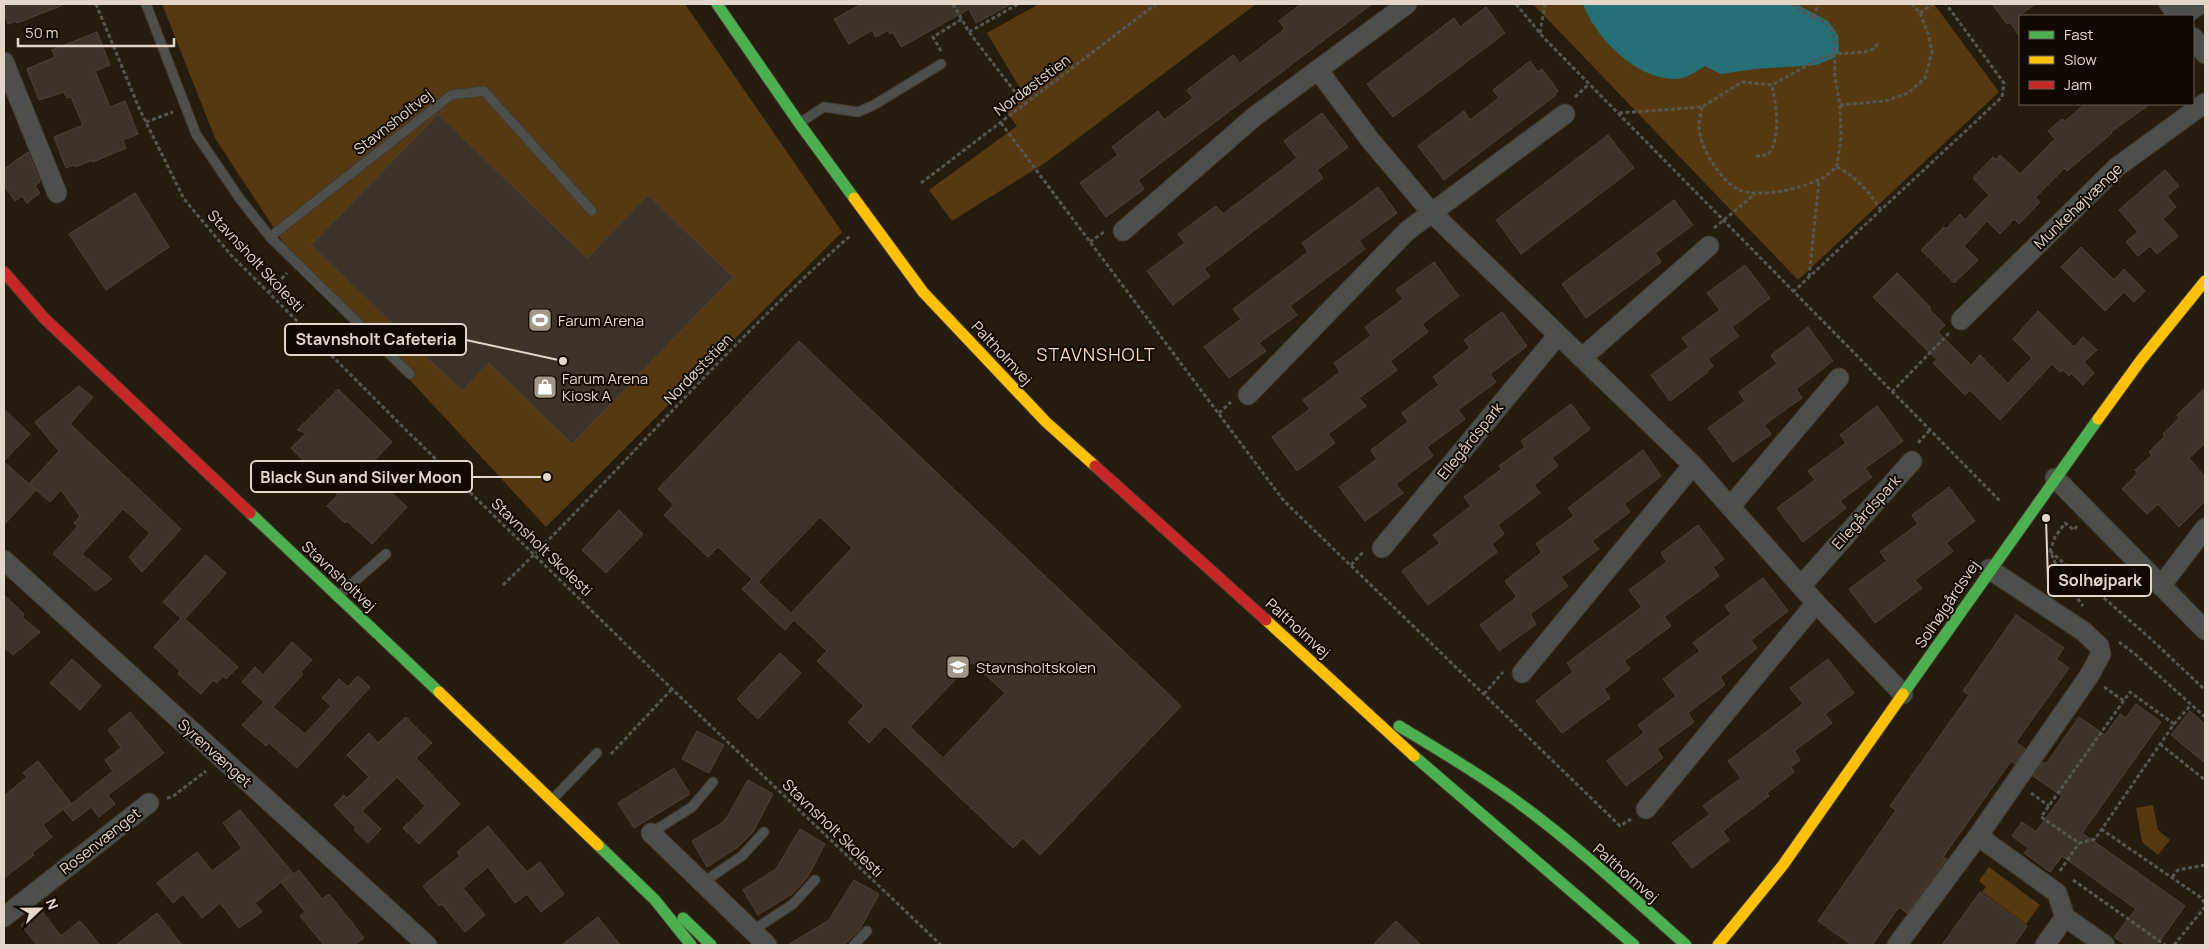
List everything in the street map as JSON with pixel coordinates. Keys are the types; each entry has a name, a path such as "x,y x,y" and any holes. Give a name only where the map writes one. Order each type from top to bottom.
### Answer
{"street":[{"name":"Paltholmvej","path":"717,4 799,123 923,292 1046,422 1323,671 1390,735 1634,945"},
{"path":"1123,231 1254,117 1407,4"},
{"path":"2169,4 2177,15"},
{"path":"2184,15 2200,4"},
{"path":"2194,38 2205,54"},
{"path":"4,62 57,193"},
{"path":"1318,70 1371,141 1431,212 1693,465 1816,603 1903,694"},
{"name":"Munkehøjvænge","path":"1961,320 2117,167 2205,103"},
{"path":"1248,395 1407,231 1568,108"},
{"path":"1582,358 1709,246"},
{"name":"Stavnsholtvej","path":"4,272 44,318 655,900 691,945"},
{"name":"Solhøjgårdsvej","path":"1718,945 1783,865 2054,478 2141,360 2205,282"},
{"name":"Ellegårdspark","path":"1382,548 1558,334"},
{"path":"1730,507 1839,378"},
{"name":"Ellegårdspark","path":"1801,586 1912,461"},
{"path":"1522,673 1693,465"},
{"path":"2054,478 2205,630"},
{"path":"2162,586 2205,528"},
{"name":"Syrenvænget","path":"4,560 427,945"},
{"path":"1897,945 1978,836 2089,676 2101,654 2099,646 2083,631 1989,569"},
{"path":"1646,809 1816,603"},
{"name":"Paltholmvej","path":"1323,671 1403,729 1474,771 1528,809 1582,853 1686,945"},
{"name":"Rosenvænget","path":"4,917 149,803"},
{"path":"651,833 767,945"},
{"path":"1978,836 2057,893 2065,917 2105,945"},
{"name":"Stavnsholtvej","path":"655,900 675,911 711,945"},
{"path":"2045,945 2065,917"}],"lane":[{"path":"146,4 196,134 240,199 270,237 410,374"},
{"path":"799,123 824,108 858,112 874,105 941,64"},
{"name":"Stavnsholtvej","path":"270,237 451,95 484,91 592,212"},
{"path":"338,596 386,554"},
{"path":"552,800 597,753"},
{"path":"651,833 692,807 713,782"},
{"path":"702,883 742,856 764,832"},
{"path":"752,930 793,904 815,880"},
{"path":"854,945 867,931"}],"path":[{"name":"Stavnsholt Skolesti","path":"96,4 146,122 184,199 230,255 672,690 940,945"},
{"path":"953,4 969,32 1025,105"},
{"path":"969,32 1018,4"},
{"name":"Nordøststien","path":"921,183 1156,4"},
{"path":"1516,4 1540,33 1618,114 2000,501"},
{"path":"1540,33 1545,4"},
{"path":"1702,107 1699,128 1704,147 1714,165 1725,179 1739,190 1756,193 1772,192 1820,180 1837,166 1841,137 1840,105 1835,77 1834,33 1824,21 1806,14 1791,4"},
{"path":"1813,17 1818,4"},
{"path":"1840,105 1885,101 1908,93 1925,78 1932,52 1928,33 1920,13 1912,4"},
{"path":"1920,13 1933,4"},
{"path":"1794,292 2002,97 2004,83 1946,4"},
{"path":"941,64 947,60 933,37 962,20"},
{"path":"1618,114 1702,107 1742,82 1772,85 1821,58 1835,54 1864,52 1874,49 1878,43"},
{"path":"1568,108 1589,84"},
{"path":"1756,156 1768,155 1773,148 1776,104 1772,85"},
{"path":"146,122 186,107"},
{"path":"1001,123 1284,501 1620,826 1646,809"},
{"path":"1837,166 1852,175 1867,189 1881,210"},
{"path":"1809,277 1820,180"},
{"path":"1722,219 1756,193"},
{"name":"Nordøststien","path":"503,585 801,279 850,236"},
{"path":"268,293 296,263"},
{"path":"1892,392 1961,320"},
{"path":"2079,523 2074,530 2066,522 2055,537 2050,551 2061,576 2092,618 2083,631"},
{"path":"2050,551 2151,639 2205,690"},
{"path":"2099,646 2119,642 2205,717"},
{"path":"2079,843 2041,817 2130,692 2174,724"},
{"path":"2061,870 2079,843 2094,839 2174,724 2191,705"},
{"path":"2160,744 2205,780"},
{"path":"149,803 172,797 221,759"},
{"path":"2101,829 2200,897 2205,905 2174,945"},
{"path":"2172,877 2178,870 2205,866"},
{"path":"2073,880 2165,945"}],"shaded area":[{"path":"162,4 685,4 842,232 546,527 285,245 215,138"},
{"path":"1039,4 1256,4 1045,163 952,221 929,190 1017,126 1003,107 1023,93 987,33"},
{"path":"1533,4 1934,4 1999,92 1798,280"},
{"path":"2153,805 2158,830 2170,840 2158,855 2142,842 2136,808"},
{"path":"1989,867 2040,905 2026,924 1982,892 1986,887 1979,881"}],"water":[{"path":"1583,4 1796,4 1828,21 1838,35 1839,52 1832,59 1816,65 1755,69 1721,74 1705,66 1681,78 1662,78 1647,73 1620,55 1598,31"}],"building":[{"path":"4,4 63,5 17,23 16,21 8,24 4,13"},
{"path":"862,4 1011,4 976,23 969,9 901,47 893,32 890,34 888,30 876,37 872,30 849,44 834,19"},
{"path":"1301,4 1372,4 1138,180 1144,189 1106,217 1080,183 1118,155 1112,147 1158,111 1164,120 1193,98 1187,90 1233,55 1240,63 1285,29 1279,21"},
{"path":"1992,4 2035,4 2019,15 2019,36 2010,22 2007,24"},
{"path":"1486,7 1505,33 1393,117 1367,84 1454,18 1460,27"},
{"path":"97,32 110,65 95,71 110,107 125,101 138,134 123,140 126,148 93,162 93,160 75,167 74,165 66,168 54,137 83,125 71,97 67,98 64,92 39,100 27,69 55,57 52,50"},
{"path":"1530,61 1538,72 1542,69 1558,91 1556,95 1444,180 1418,146 1464,111 1470,120 1499,98 1493,90"},
{"path":"2084,105 2149,105 2111,132 2067,171 2065,168 2035,198 2040,202 2019,224 2014,219 2000,234 1987,221 1964,246 1978,260 1954,283 1921,250 1944,227 1946,229 1960,214 1965,220 1989,195 1973,178 1993,157 1996,160 2000,155 2020,174 2055,139 2048,131 2062,119 2065,121"},
{"path":"1322,113 1348,147 1317,170 1323,178 1204,269 1210,276 1173,305 1147,271 1185,243 1178,234 1216,206 1223,214 1297,158 1284,141"},
{"name":"Farum Arena","path":"438,114 587,258 648,195 733,277 572,444 489,363 462,391 311,245"},
{"path":"1608,135 1634,168 1521,254 1496,220"},
{"path":"28,152 40,182 35,186 40,193 27,203 22,196 15,201 4,186 4,169"},
{"path":"2165,170 2179,186 2167,196 2176,207 2163,219 2178,236 2157,254 2150,246 2138,256 2126,242 2138,232 2119,210"},
{"path":"1378,187 1397,213 1359,241 1365,249 1290,306 1297,315 1259,343 1266,351 1229,378 1204,347 1241,319 1233,309 1308,252 1302,243"},
{"path":"135,193 169,247 106,290 69,234"},
{"path":"1674,200 1693,225 1655,253 1661,262 1586,318 1562,284"},
{"path":"2081,247 2114,280 2124,269 2145,291 2134,302 2124,292 2105,311 2061,267"},
{"path":"1434,262 1459,296 1422,324 1428,332 1390,361 1397,370 1359,398 1366,406 1328,434 1335,443 1297,471 1272,437 1310,409 1303,400 1340,372 1334,363 1371,336 1365,327 1403,299 1396,290"},
{"path":"1745,265 1770,298 1732,327 1739,336 1708,359 1713,366 1708,372 1670,401 1651,375 1689,347 1682,338 1720,310 1707,293"},
{"path":"1897,273 1945,325 1938,332 1971,365 1980,355 2008,383 2032,358 2013,339 2038,311 2074,347 2083,337 2097,350 2084,362 2094,373 2083,385 2071,373 2069,376 2063,370 2060,372 2052,364 2000,420 1970,390 1965,395 1933,363 1937,360 1873,297"},
{"path":"1502,312 1527,346 1490,374 1496,382 1458,410 1465,419 1427,447 1433,456 1396,484 1403,493 1365,521 1339,487 1377,459 1371,450 1408,422 1402,413 1439,385 1433,377 1470,348 1464,340"},
{"path":"1808,327 1833,361 1796,389 1802,398 1764,425 1771,434 1733,462 1708,428 1745,401 1739,392 1777,364 1771,355"},
{"path":"799,341 1181,706 1040,855 1023,838 1013,848 885,726 869,743 848,722 864,706 817,661 827,651 794,620 785,630 742,589 752,579 718,547 708,557 664,515 674,505 658,489","holes":["820,517 852,548 791,613 758,582","972,662 1005,693 943,758 910,727"]},
{"path":"79,386 93,397 70,424 181,529 142,572 129,557 150,533 123,509 82,554 112,579 96,591 53,554 78,526 74,523 80,516 61,490 50,502 29,484 59,451 35,422"},
{"path":"2205,388 2205,443 2189,458 2205,477 2205,501 2179,527 2158,504 2147,514 2122,489 2138,473 2135,470 2152,455 2149,452 2179,418 2177,415"},
{"path":"338,389 392,442 366,469 407,507 372,544 327,506 338,495 291,448 306,433 297,430"},
{"path":"1571,404 1590,429 1552,458 1558,466 1534,485 1540,493 1498,525 1504,534 1492,544 1497,552 1428,605 1402,571 1440,543 1433,535 1471,506 1464,497 1502,469 1499,466 1525,447 1521,441"},
{"path":"1877,406 1903,441 1865,468 1872,477 1840,501 1846,508 1803,542 1777,508 1815,480 1808,471 1846,443 1840,435"},
{"path":"4,409 30,434 4,461"},
{"path":"1643,450 1661,476 1624,504 1630,512 1592,541 1599,549 1561,577 1568,586 1530,614 1536,624 1499,651 1480,625 1517,597 1505,581 1542,552 1536,544 1574,516 1568,508"},
{"path":"4,462 36,490 4,525"},
{"path":"1949,487 1975,521 1946,543 1953,551 1915,580 1922,588 1875,623 1849,589 1887,561 1880,552 1918,524 1912,515"},
{"path":"619,510 643,534 606,573 582,550"},
{"path":"1698,525 1724,559 1713,567 1719,576 1664,617 1671,626 1624,661 1630,669 1604,689 1610,698 1562,733 1536,701 1573,672 1567,663 1642,607 1629,590 1667,562 1661,553"},
{"path":"206,555 226,573 185,619 238,667 226,679 223,676 217,683 213,680 201,694 178,674 180,671 154,647 181,618 163,602"},
{"path":"1763,578 1788,611 1751,640 1757,648 1720,677 1725,685 1688,713 1694,722 1657,749 1663,758 1626,786 1607,761 1644,733 1638,725 1676,696 1663,679 1700,651 1693,643 1731,614 1725,606"},
{"path":"4,595 24,614 22,617 40,632 13,655 4,647"},
{"path":"2016,615 2064,648 2056,659 2069,668 2016,742 2025,749 2015,764 2011,761 1943,857 1947,859 1907,913 1899,907 1872,945 1852,945 1818,921 1896,810 1890,806 1969,695 1963,691"},
{"path":"292,642 312,660 301,672 303,674 273,707 305,734 331,706 322,698 339,679 348,687 358,676 370,687 297,768 269,743 266,746 242,725 264,702 242,682 255,667 263,675"},
{"path":"780,653 801,673 758,719 737,699"},
{"path":"72,659 101,686 80,710 50,683"},
{"path":"1828,659 1854,693 1825,714 1832,723 1794,751 1800,760 1791,767 1794,772 1767,793 1769,796 1723,831 1729,840 1692,868 1672,843 1710,814 1703,806 1741,778 1728,761 1803,704 1790,688"},
{"path":"2136,704 2161,722 2082,833 2185,906 2157,945 2126,945 2114,937 2136,909 2062,856 2050,872 2024,853 2028,848 2012,836 2022,822 2036,832 2062,796 2033,776 2043,762 2046,764 2079,717 2105,735 2120,714 2126,718"},
{"path":"2190,711 2205,724 2205,763 2171,735"},
{"path":"130,712 164,753 108,795 115,804 99,817 91,807 73,821 64,810 113,771 105,760 121,748 108,730"},
{"path":"406,717 432,743 416,758 460,804 419,844 403,828 425,806 397,777 362,811 381,829 368,843 354,830 356,828 334,805 344,795 347,798 369,777 347,755 369,733 378,743"},
{"path":"697,731 724,745 709,773 682,759"},
{"path":"38,761 71,803 43,825 52,837 32,853 34,855 4,878 4,796 27,777 23,773"},
{"path":"674,768 690,794 634,828 618,803"},
{"path":"748,780 773,794 753,832 738,847 707,867 692,841 722,823"},
{"path":"240,810 293,873 255,903 262,912 239,928 220,903 202,918 183,894 173,903 157,883 197,852 212,871 242,848 223,823"},
{"path":"488,826 527,872 540,862 564,894 541,912 527,894 515,903 488,867 463,888 485,915 465,932 442,904 439,906 423,886 460,856 457,852"},
{"path":"800,829 825,844 807,878 792,894 758,915 743,890 776,869"},
{"path":"299,870 322,899 329,894 364,938 354,945 324,945 300,916 305,912 282,883"},
{"path":"854,880 879,894 860,929 844,945 788,945 829,920"},
{"path":"1980,892 2027,926 2014,945 1942,945"},
{"path":"41,910 61,936 80,921 100,945 37,945 21,925"},
{"path":"157,913 182,945 116,945"},
{"path":"598,917 620,945 562,945"},
{"path":"1396,921 1421,945 1373,945"}],"traffic: fast":[{"path":"717,4 799,123 854,198"},
{"path":"1903,694 2098,419"},
{"path":"250,513 439,692"},
{"path":"1399,726 1480,776 1548,825 1686,945"},
{"path":"1414,756 1634,945"},
{"path":"598,845 655,900 691,945"},
{"path":"683,918 711,945"}],"traffic: slow":[{"path":"854,198 923,292 1046,422 1095,466"},
{"path":"2098,419 2141,360 2205,281"},
{"path":"1266,620 1414,756"},
{"path":"439,692 598,845"},
{"path":"1718,945 1783,865 1903,694"}],"traffic: jam":[{"path":"4,272 44,318 250,513"},
{"path":"1095,466 1266,620"}],"place":[{"name":"Farum Arena","path":"540,320"},
{"name":"Stavnsholt Cafeteria","path":"563,361"},
{"name":"Farum Arena Kiosk A","path":"545,387"},
{"name":"Black Sun and Silver Moon","path":"547,477"},
{"name":"Solhøjpark","path":"2046,518"},
{"name":"Stavnsholtskolen","path":"958,667"}],"district":[{"name":"STAVNSHOLT","path":"1096,354"}]}
